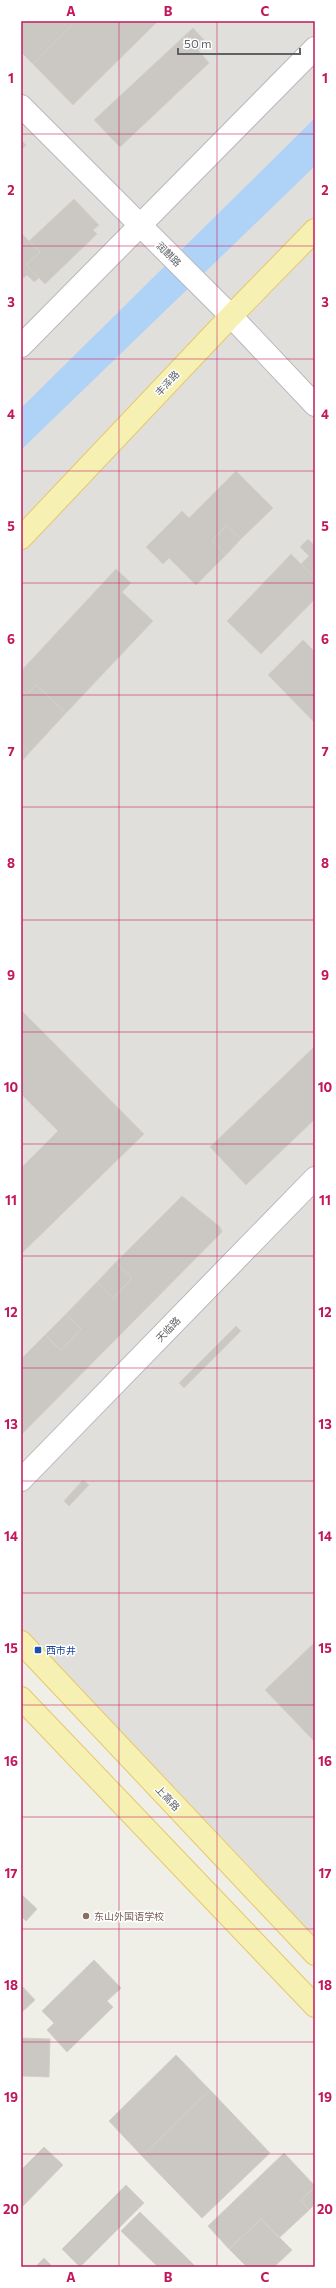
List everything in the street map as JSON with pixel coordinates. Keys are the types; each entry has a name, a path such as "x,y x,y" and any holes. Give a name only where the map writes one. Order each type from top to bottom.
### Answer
{"main road":[{"name":"丰泽路","path":"21,538 231,316 315,230"},
{"name":"上高路","path":"21,1642 315,1954"},
{"path":"21,1698 315,2006"}],"street":[{"path":"21,346 315,48"},
{"name":"润麒路","path":"21,106 231,316 315,405"},
{"name":"天临路","path":"21,1480 315,1178"}],"shaded area":[{"path":"21,21 315,21 315,1954 21,1642"}],"water":[{"path":"315,118 315,166 21,450 21,408"}],"building":[{"path":"21,21 76,21 33,64 21,52"},
{"path":"76,21 158,21 73,105 33,64"},
{"path":"193,28 206,42 198,50 209,63 120,147 94,120"},
{"path":"21,140 26,145 21,150"},
{"path":"74,199 99,225 93,230 97,234 45,284 26,265 40,252 29,241"},
{"path":"21,233 40,252 26,265 39,278 34,282 27,275 21,280"},
{"path":"236,471 273,508 241,539 227,525 212,541 226,555 196,585 169,558 163,564 146,547 182,511 189,518"},
{"path":"227,525 241,539 226,555 212,541"},
{"path":"308,539 315,546 314,577 301,564 309,556 300,547"},
{"path":"291,554 315,578 315,599 261,654 227,621"},
{"path":"116,569 131,583 122,592 153,621 66,713 36,685 26,695 21,689 21,671"},
{"path":"303,640 315,652 315,723 268,675"},
{"path":"36,685 66,713 30,752 21,743 21,689 26,695"},
{"path":"21,743 30,752 21,762"},
{"path":"21,1010 144,1134 21,1254 21,1168 58,1131 21,1094"},
{"path":"315,1046 315,1119 246,1185 210,1147"},
{"path":"182,1196 220,1227 222,1232 21,1435 21,1359 45,1335 61,1350 81,1329 66,1314 97,1282 113,1298 132,1278 116,1262"},
{"path":"116,1262 132,1278 113,1298 97,1282"},
{"path":"66,1314 81,1329 61,1350 45,1335"},
{"path":"236,1326 241,1331 184,1388 179,1383"},
{"path":"83,1480 89,1485 69,1506 64,1501"},
{"path":"315,1642 315,1740 314,1741 265,1690"},
{"path":"21,1894 37,1909 26,1921 21,1916"},
{"path":"94,1960 121,1988 107,2001 113,2007 67,2052 47,2030 54,2023 42,2011"},
{"path":"21,1985 35,2000 21,2013"},
{"path":"21,2038 50,2039 49,2077 21,2076"},
{"path":"176,2055 210,2090 142,2156 109,2121"},
{"path":"210,2090 270,2153 202,2218 142,2156"},
{"path":"44,2147 63,2165 21,2208 21,2170"},
{"path":"284,2153 315,2186 301,2201 309,2210 279,2238 261,2219 229,2249 208,2226"},
{"path":"126,2185 144,2203 80,2267 62,2249"},
{"path":"315,2187 315,2204 309,2210 301,2201"},
{"path":"140,2212 196,2267 158,2267 121,2231"},
{"path":"261,2219 292,2250 274,2267 247,2267 229,2249"},
{"path":"44,2258 53,2267 35,2267"}],"place":[{"name":"西市井","path":"38,1650"},
{"name":"东山外国语学校","path":"86,1916"}]}
